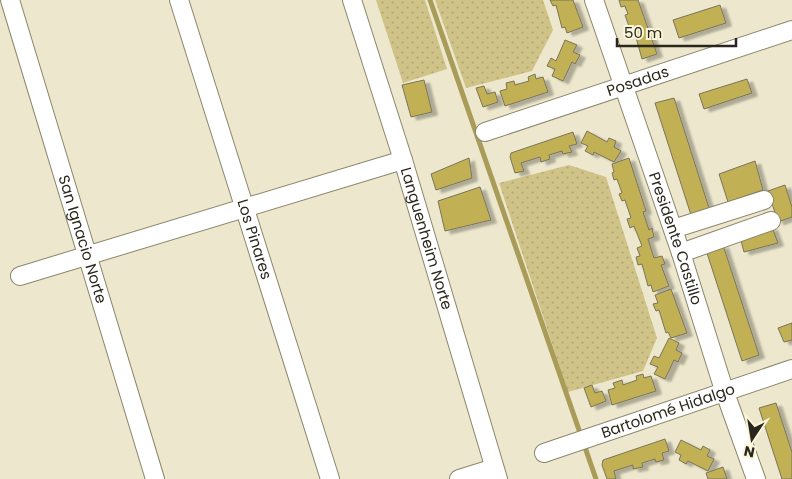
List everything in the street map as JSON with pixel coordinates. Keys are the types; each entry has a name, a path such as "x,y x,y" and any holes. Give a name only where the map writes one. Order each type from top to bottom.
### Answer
{"street":[{"name":"San Ignacio Norte","path":"10,0 155,479"},
{"name":"Los Pinares","path":"179,0 330,479"},
{"name":"Languenheim Norte","path":"352,0 403,160 496,473"},
{"name":"Presidente Castillo","path":"594,0 673,228 724,390 756,479"},
{"name":"Posadas","path":"485,132 792,30"},
{"path":"20,276 244,210 403,160"},
{"path":"673,228 764,200"},
{"path":"681,253 771,221"},
{"name":"Bartolomé Hidalgo","path":"544,453 792,368"},
{"path":"459,479 496,473"}],"shaded area":[{"path":"376,0 425,0 447,69 403,83"},
{"path":"435,0 543,0 553,30 532,71 466,88"},
{"path":"569,165 606,177 657,338 643,371 568,392 499,183"}],"building":[{"path":"550,0 573,0 583,27 567,33 565,27 562,28 556,5 553,6"},
{"path":"619,0 638,0 657,54 642,59 635,34 632,35 625,15 628,14 625,6 621,7"},
{"path":"720,5 726,23 679,38 673,20"},
{"path":"565,40 577,45 573,52 580,55 575,64 572,62 563,81 552,76 555,69 547,66 551,58 556,61"},
{"path":"535,74 536,79 543,77 548,92 505,106 500,91 507,89 506,83 514,81 515,85 529,81 528,77"},
{"path":"747,79 752,93 704,109 699,94"},
{"path":"424,80 432,112 411,117 402,85"},
{"path":"484,86 487,94 495,92 498,102 483,107 476,88"},
{"path":"674,98 709,208 691,215 655,103"},
{"path":"587,131 607,142 609,138 616,141 614,147 621,151 614,162 594,152 593,155 585,151 588,146 581,143"},
{"path":"573,132 577,144 569,146 572,152 563,154 562,151 549,155 550,159 541,162 540,157 521,163 524,171 515,173 510,157 511,153"},
{"path":"469,158 472,178 436,190 431,174"},
{"path":"629,158 646,211 643,212 649,230 652,228 654,237 648,239 654,258 662,256 665,264 661,265 669,286 653,292 651,285 648,286 642,264 638,265 636,257 640,256 637,248 642,246 634,226 630,228 627,219 631,218 625,200 622,201 619,194 622,193 617,179 614,180 612,173 614,172 612,164"},
{"path":"755,161 763,190 728,202 719,174"},
{"path":"785,185 792,207 792,217 778,222 768,191"},
{"path":"480,187 491,220 445,231 438,201"},
{"path":"772,227 778,243 744,252 740,237"},
{"path":"723,245 759,355 742,361 706,250"},
{"path":"671,289 687,333 671,338 668,332 666,333 659,310 656,311 653,304 658,303 655,295"},
{"path":"792,323 792,340 784,342 778,328"},
{"path":"669,338 679,343 676,350 682,353 678,362 674,360 665,379 654,374 658,367 650,364 654,356 659,358"},
{"path":"643,374 644,378 651,376 656,391 612,405 608,390 615,388 613,383 622,380 623,385 637,380 636,376"},
{"path":"592,385 595,393 602,391 606,401 591,407 584,388"},
{"path":"776,403 792,452 792,479 782,479 759,408"},
{"path":"665,439 669,451 662,453 664,460 656,462 655,459 642,463 643,467 633,469 633,465 614,471 616,479 607,479 602,465 603,460"},
{"path":"681,440 701,450 703,446 710,450 707,456 714,459 708,471 688,461 686,464 679,460 681,455 675,452"},
{"path":"723,467 727,479 708,479 706,473"}],"waterway":[{"path":"430,0 596,479"}]}
